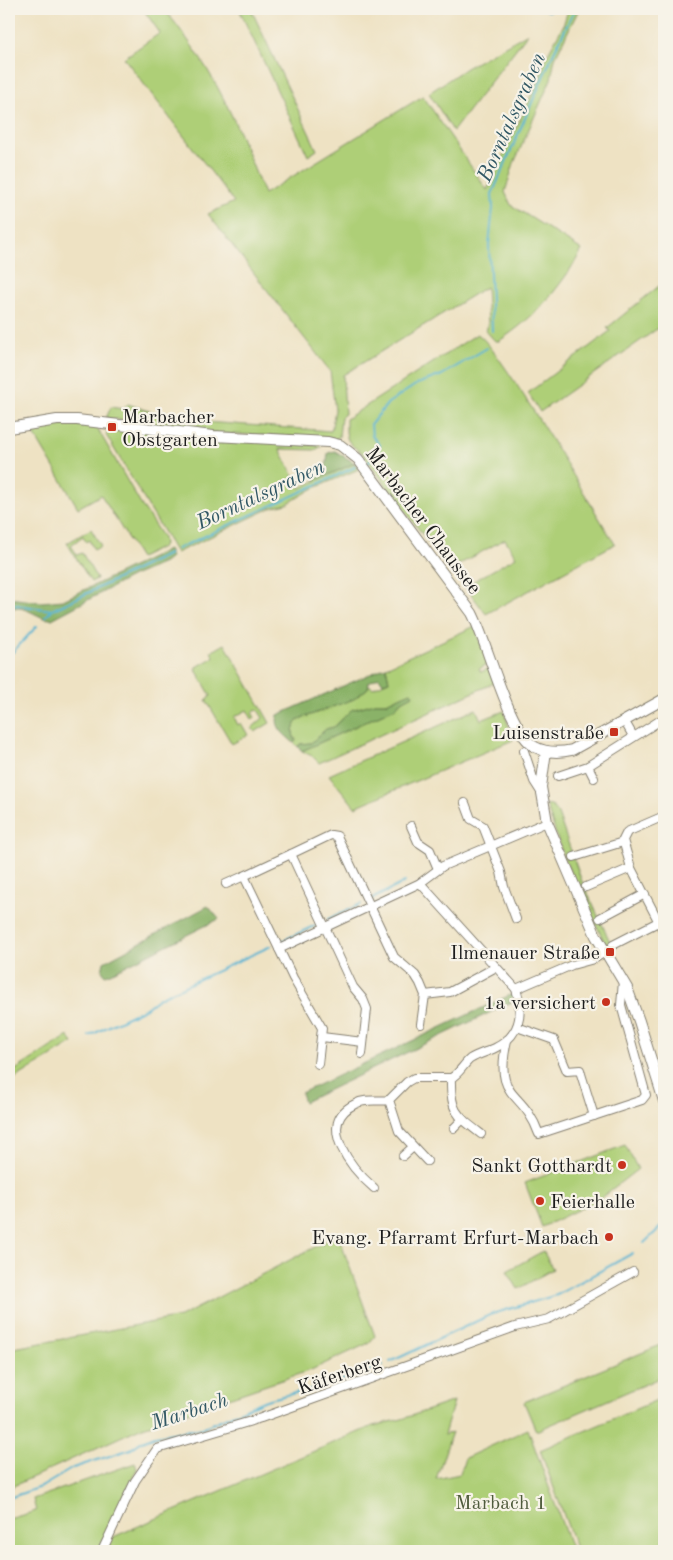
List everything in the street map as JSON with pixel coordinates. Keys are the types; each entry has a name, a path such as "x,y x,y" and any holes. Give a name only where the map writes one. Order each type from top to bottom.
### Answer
{"street":[{"name":"Marbacher Chaussee","path":"9,428 57,420 96,421 213,436 328,442 349,450 358,459 472,613 482,630 517,726 534,746 546,751"},
{"path":"664,699 572,750 546,751 541,792 547,822 573,886 605,952 623,981 640,1021 660,1077 664,1101"},
{"path":"558,776 588,766 664,718"},
{"path":"625,722 633,736"},
{"path":"524,751 534,781 541,792"},
{"path":"588,766 594,778"},
{"path":"465,803 471,819 483,826 492,845 516,919"},
{"path":"664,816 627,832 623,837 631,868 662,920 664,932"},
{"path":"279,949 420,883 438,868 547,822"},
{"path":"411,826 418,842 430,850 438,868"},
{"path":"226,884 331,835 337,836 394,957 415,975 424,995 421,1024"},
{"path":"574,857 623,842"},
{"path":"291,854 353,987 367,1005 368,1017 362,1054"},
{"path":"586,887 631,868"},
{"path":"244,876 279,949 320,1025 322,1037 318,1064"},
{"path":"420,883 516,989 521,1010 517,1026 507,1040 503,1062 504,1079 509,1092 532,1118 539,1134 646,1098 621,1005 623,981"},
{"path":"600,918 645,894"},
{"path":"613,945 662,920"},
{"path":"516,989 572,965 594,959 605,952"},
{"path":"424,995 450,992 496,967"},
{"path":"517,1026 554,1040 567,1071 580,1070 596,1115"},
{"path":"322,1037 363,1042"},
{"path":"374,1188 363,1179 340,1145 337,1129 344,1114 363,1101 389,1100 407,1082 414,1078 451,1078 472,1058 507,1040"},
{"path":"451,1078 451,1101 456,1114 480,1134"},
{"path":"389,1100 396,1127 427,1161"},
{"path":"454,1128 462,1120"},
{"path":"403,1156 413,1147"},
{"name":"Käferberg","path":"102,1551 135,1481 157,1449 260,1418 515,1327 549,1319 633,1272"}],"green space":[{"path":"143,9 164,9 187,38 226,103 264,194 423,96 487,190 540,77 546,57 563,26 568,10 579,9 555,58 551,79 514,163 505,192 511,205 582,250 556,289 536,311 525,322 499,341 495,341 486,331 488,324 486,287 343,375 345,414 341,417 339,437 337,439 213,433 106,418 111,407 123,409 128,404 177,420 331,431 335,410 330,371 208,214 234,202 124,58 160,33"},
{"path":"239,9 251,9 317,150 308,156"},
{"path":"528,33 453,131 429,93 466,68"},
{"path":"664,282 664,324 540,412 528,393 610,331 607,328"},
{"path":"477,334 504,365 615,544 486,614 465,586 516,557 505,539 449,570 362,453 349,442 346,431 346,419"},
{"path":"66,424 96,426 140,503 163,538 164,544 162,547 140,558 101,495 78,508 31,429"},
{"path":"104,428 322,446 315,450 280,449 300,488 355,463 359,469 312,489 287,504 271,508 176,553 106,435 108,432"},
{"path":"335,451 355,463 315,481 316,475 326,467 328,453"},
{"path":"91,529 101,546 94,550 89,540 86,542 83,536 71,545 77,555 82,553 97,579 91,582 67,543"},
{"path":"168,550 171,557 164,563 133,576 52,619 47,619 28,610 9,608 9,598 41,602 63,600"},
{"path":"475,626 488,664 479,669 481,672 489,668 494,683 319,763 312,756 302,751 395,708 400,702 413,695 411,692 386,703 375,703 351,710 334,727 326,729 311,743 300,744 298,747 294,743 296,740 293,730 297,720 354,699 368,688 369,685 373,688 389,681 386,667"},
{"path":"225,644 270,723 255,732 252,728 263,718 258,710 252,712 255,718 252,719 247,710 234,717 238,725 241,723 248,735 232,744 206,700 211,696 195,668 214,657 211,652"},
{"path":"386,667 389,681 383,683 379,677 369,682 368,688 354,699 297,720 293,730 296,741 294,743 279,727 278,715"},
{"path":"411,692 413,695 400,702 395,708 302,751 298,747 300,744 311,743 326,729 334,727 351,710 375,703 386,703"},
{"path":"476,709 481,720 504,711 513,740 355,807 329,775"},
{"path":"546,804 553,807 558,814 581,879 612,946 608,949 565,861"},
{"path":"208,906 219,919 109,974 105,975 102,971 104,962"},
{"path":"512,994 514,1001 304,1102 301,1093"},
{"path":"68,1036 73,1043 9,1082 9,1074"},
{"path":"625,1145 638,1169 598,1200 542,1227 525,1183"},
{"path":"338,1235 375,1336 369,1343 311,1370 140,1428 9,1488 9,1349 180,1317"},
{"path":"543,1251 553,1269 518,1289 507,1271"},
{"path":"663,1344 664,1376 536,1431 524,1402"},
{"path":"664,1397 664,1551 577,1551 540,1450"},
{"name":"Marbach 1","path":"454,1401 444,1435 452,1432 436,1479 460,1474 465,1458 528,1429 572,1551 106,1551 113,1537 373,1426 402,1419"},
{"path":"135,1463 137,1469 98,1551 9,1551 9,1519 36,1511 33,1499"}],"waterway":[{"path":"545,9 547,11 556,9"},
{"name":"Borntalsgraben","path":"492,331 489,244 493,208 492,194 553,54 575,9"},
{"name":"Borntalsgraben","path":"368,463 377,454 380,445 372,436 371,424 388,403 417,384 442,375 487,348"},
{"name":"Borntalsgraben","path":"177,549 355,467"},
{"name":"Borntalsgraben","path":"9,604 52,610 169,554"},
{"name":"Borntalsgraben","path":"45,617 52,610"},
{"path":"9,656 37,626"},
{"path":"372,899 405,882"},
{"path":"328,919 361,904"},
{"path":"282,941 316,925"},
{"path":"89,1036 146,1008 159,998 271,946"},
{"name":"Marbach","path":"644,1243 664,1224"},
{"name":"Marbach","path":"390,1362 492,1314 557,1295 633,1253"},
{"name":"Marbach","path":"9,1498 43,1486 73,1468 131,1449 142,1441 155,1436 202,1428 266,1400 325,1386 383,1365"}],"place":[{"name":"Marbacher Obstgarten","path":"112,427"},
{"name":"Luisenstraße","path":"614,732"},
{"name":"Ilmenauer Straße","path":"610,952"},
{"name":"1a versichert","path":"606,1002"},
{"name":"Sankt Gotthardt","path":"622,1165"},
{"name":"Feierhalle","path":"540,1201"},
{"name":"Evang. Pfarramt Erfurt-Marbach","path":"609,1237"}]}
